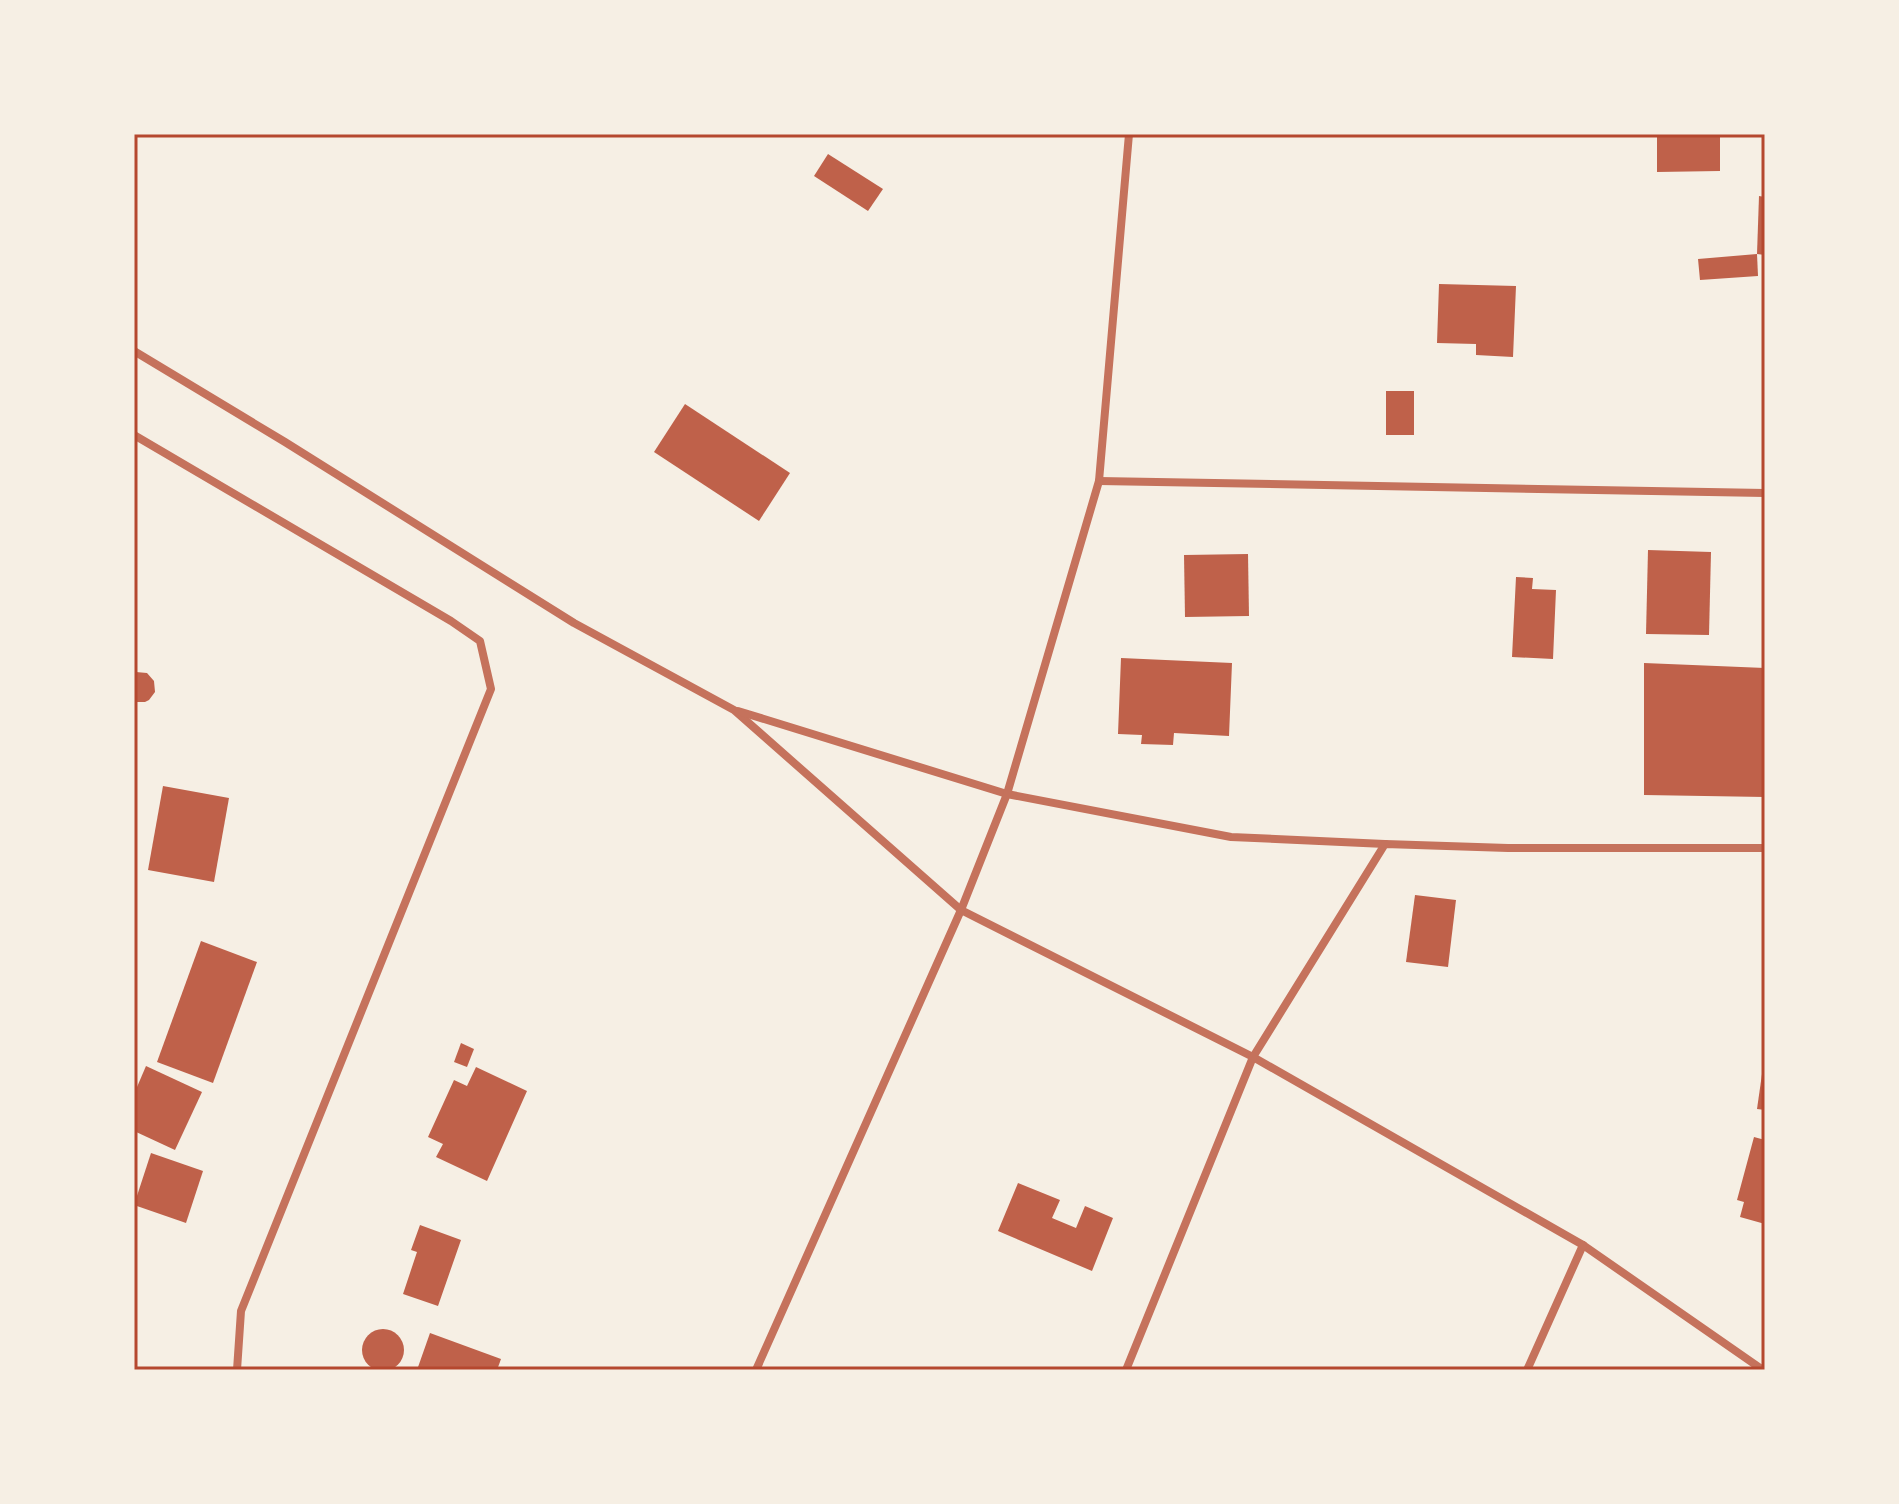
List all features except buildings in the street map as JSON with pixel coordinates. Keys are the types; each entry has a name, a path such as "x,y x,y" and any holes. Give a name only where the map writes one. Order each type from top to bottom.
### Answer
{"street":[{"path":"756,1370 961,910 1007,794 1099,481 1129,134"},
{"path":"134,351 574,623 734,710 1007,794 1231,837 1508,848 1765,848"},
{"path":"134,435 480,641 491,689 241,1311 237,1370"},
{"path":"1099,481 1765,493"},
{"path":"734,710 961,910 1253,1057 1583,1245 1763,1370"},
{"path":"1126,1370 1253,1057 1385,844"},
{"path":"1527,1370 1583,1245"}]}
